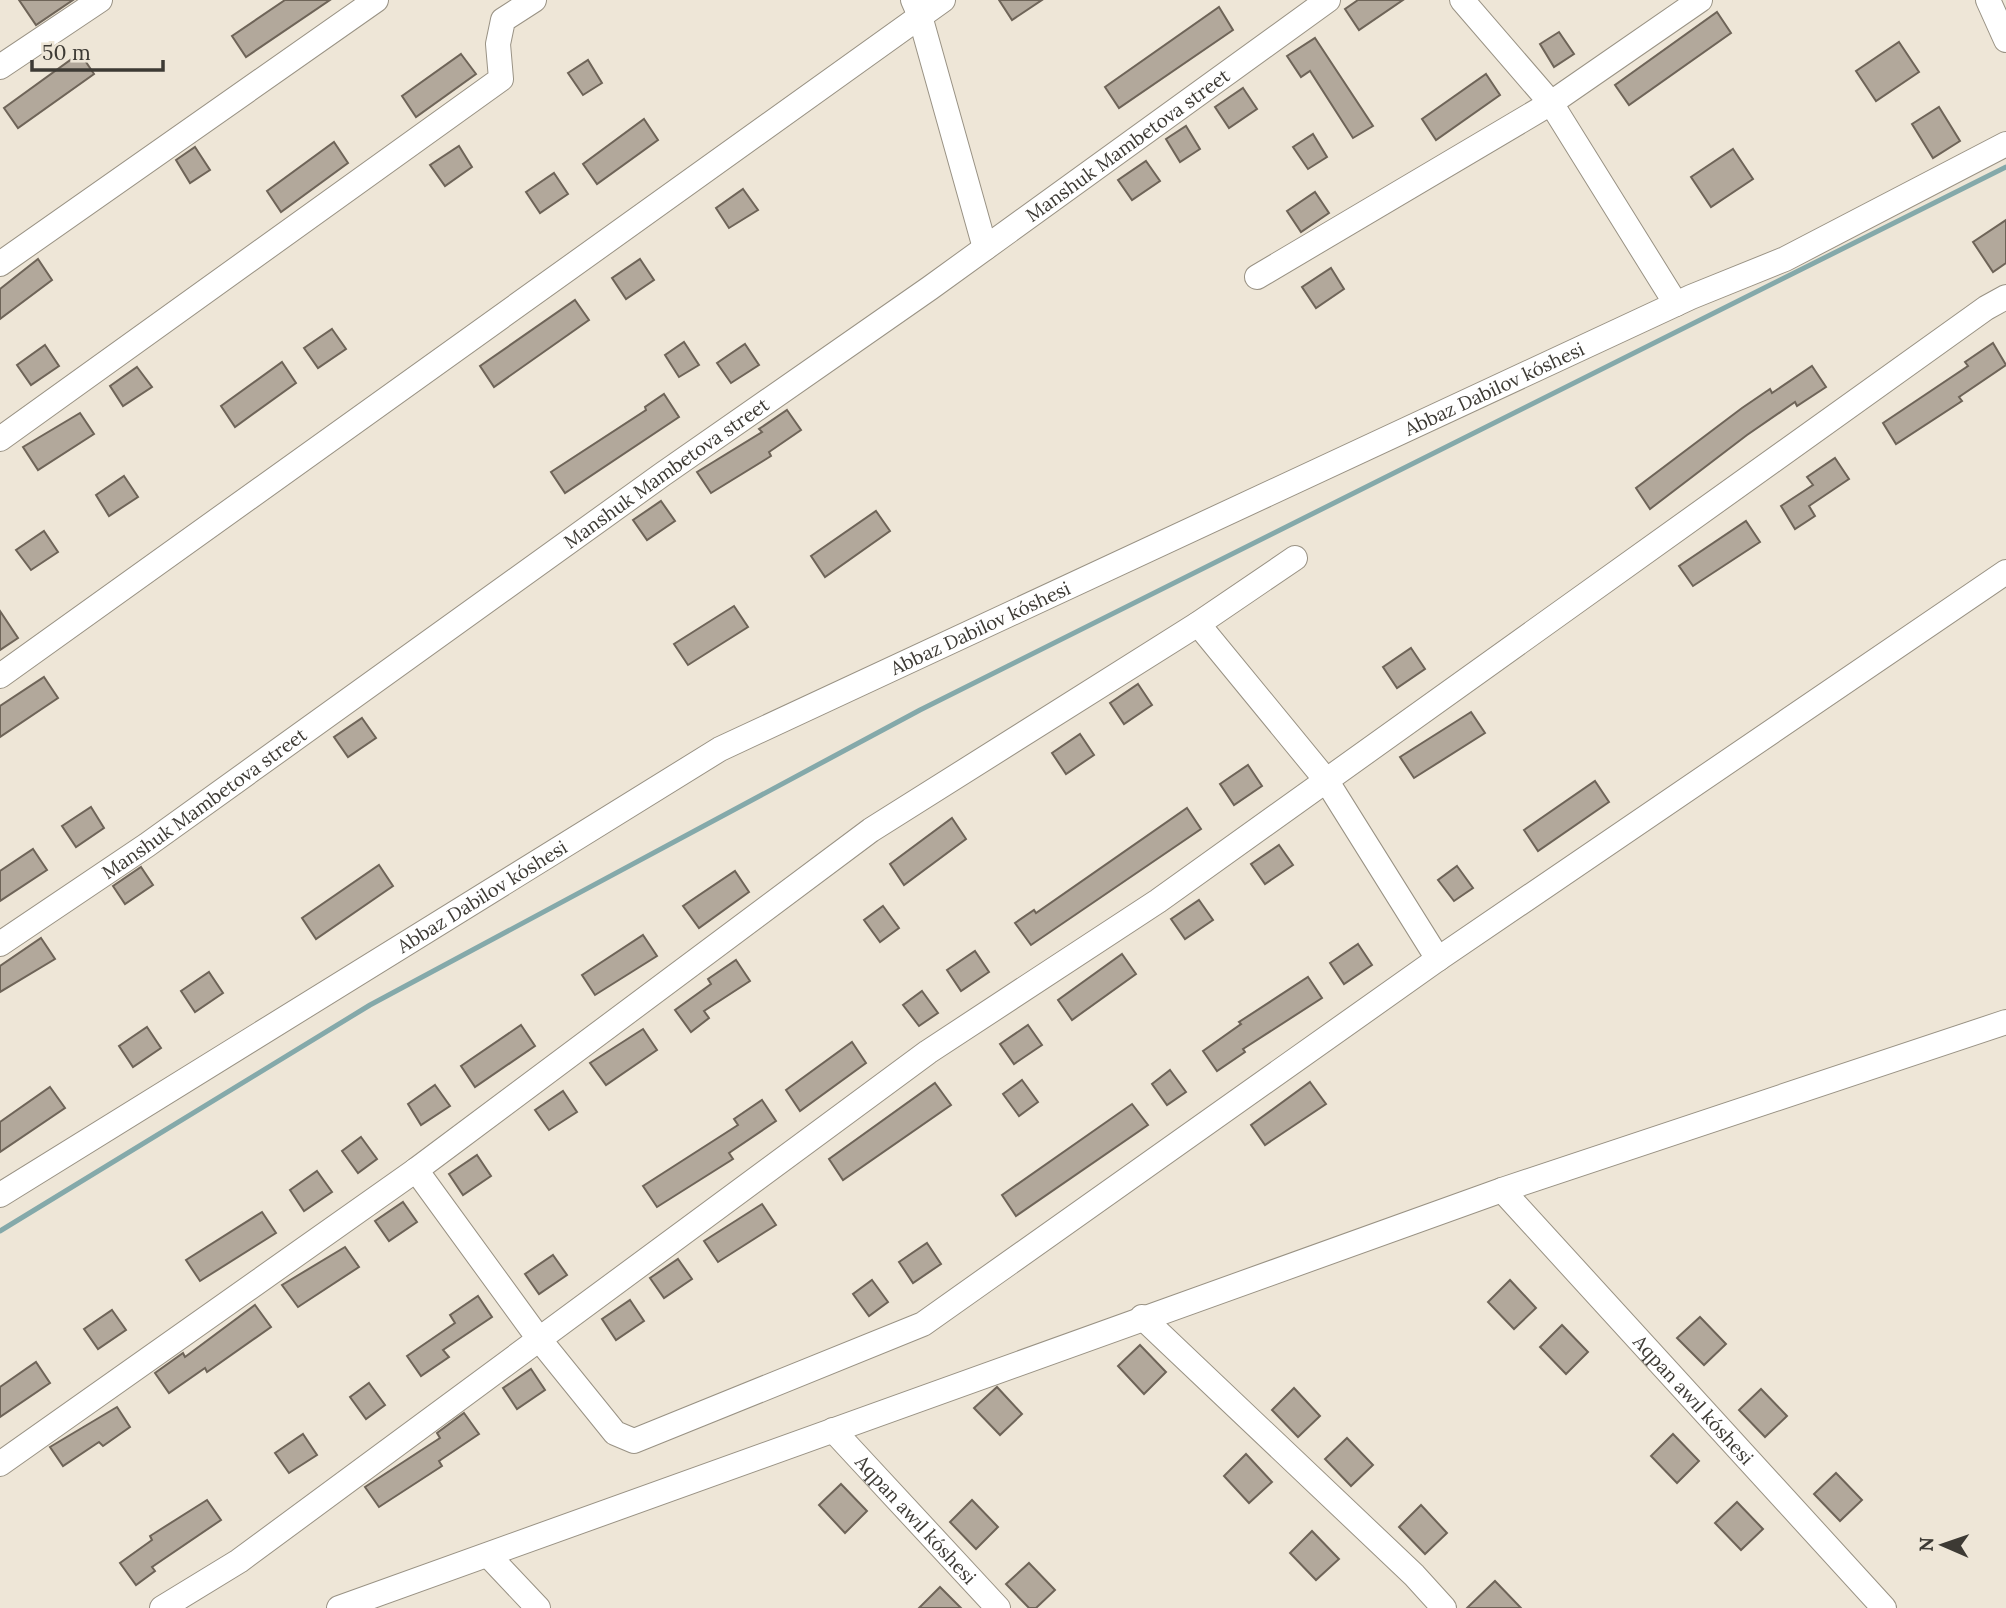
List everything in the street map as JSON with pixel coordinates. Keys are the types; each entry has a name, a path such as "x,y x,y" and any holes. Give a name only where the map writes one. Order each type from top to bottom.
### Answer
{"street":[{"path":"0,67 100,0"},
{"path":"0,264 376,0"},
{"path":"0,439 501,79 498,44 503,20 534,0"},
{"path":"0,676 917,8 943,0"},
{"name":"Manshuk Mambetova street","path":"0,944 147,845 663,474 985,248 1328,0"},
{"path":"1462,0 1551,103 1676,304"},
{"path":"1257,277 1551,103 1700,0"},
{"path":"1987,0 2006,40"},
{"path":"917,8 985,248"},
{"name":"Abbaz Dabilov kóshesi","path":"0,1195 720,749 1676,304 1785,260 2006,144"},
{"path":"162,1608 239,1561 928,1052 1158,901 1986,308 2006,297"},
{"path":"0,1464 416,1170 871,830 1198,624 1295,558"},
{"path":"416,1170 539,1339 614,1433 634,1441 923,1324 1438,959 2006,572"},
{"path":"1198,624 1326,780 1438,959"},
{"path":"339,1608 489,1556 1142,1317 1502,1190 2006,1022"},
{"name":"Aqpan awıl kóshesi","path":"1502,1190 1884,1608"},
{"path":"1142,1317 1414,1575 1444,1608"},
{"name":"Aqpan awıl kóshesi","path":"833,1430 998,1608"},
{"path":"489,1556 538,1608"}],"building":[{"path":"19,0 73,0 36,25"},
{"path":"285,0 330,0 246,57 232,36"},
{"path":"999,0 1042,0 1012,20"},
{"path":"1358,0 1403,0 1359,30 1345,9"},
{"path":"1219,7 1233,30 1119,108 1105,87"},
{"path":"1717,12 1731,33 1629,105 1615,85"},
{"path":"1559,32 1574,54 1554,67 1540,44"},
{"path":"1315,38 1373,126 1353,138 1310,71 1301,77 1287,56"},
{"path":"1899,42 1919,72 1876,101 1856,71"},
{"path":"80,53 94,74 18,128 4,108"},
{"path":"461,54 476,74 416,117 402,96"},
{"path":"588,60 602,83 583,95 568,73"},
{"path":"1486,74 1500,95 1436,140 1422,119"},
{"path":"1243,88 1257,109 1229,128 1215,107"},
{"path":"1939,107 1960,141 1933,158 1912,124"},
{"path":"644,119 658,140 597,184 583,164"},
{"path":"1186,126 1200,149 1180,162 1166,139"},
{"path":"1313,134 1327,157 1308,169 1293,147"},
{"path":"334,142 348,163 281,212 267,191"},
{"path":"459,146 472,167 445,186 430,165"},
{"path":"195,147 210,170 190,183 176,160"},
{"path":"1733,149 1753,179 1711,207 1691,177"},
{"path":"1146,161 1160,181 1132,200 1118,180"},
{"path":"554,173 568,194 540,213 526,192"},
{"path":"743,189 758,210 729,228 716,208"},
{"path":"1315,192 1329,213 1301,232 1287,211"},
{"path":"2006,220 2006,263 1993,272 1973,242"},
{"path":"38,259 52,280 0,319 0,289"},
{"path":"640,259 654,280 626,299 612,278"},
{"path":"1331,268 1344,289 1316,308 1302,287"},
{"path":"575,300 589,320 494,387 480,366"},
{"path":"332,329 346,349 318,368 304,348"},
{"path":"684,342 699,365 679,377 665,355"},
{"path":"1993,343 2006,365 1959,397 1962,401 1896,444 1883,423 1968,366 1965,362"},
{"path":"745,344 759,365 731,383 717,363"},
{"path":"45,345 59,366 31,385 17,365"},
{"path":"282,362 296,383 235,427 221,406"},
{"path":"1812,366 1826,387 1797,406 1795,402 1747,435 1650,509 1636,488 1742,408 1770,389 1772,393"},
{"path":"137,367 152,387 123,406 110,386"},
{"path":"664,394 679,417 565,493 551,472 646,410 645,407"},
{"path":"787,410 801,430 769,452 771,456 711,493 697,472 762,432 759,429"},
{"path":"80,413 94,434 38,470 23,447"},
{"path":"1835,458 1849,479 1809,506 1815,516 1795,529 1781,506 1813,485 1807,477"},
{"path":"124,476 138,497 109,516 96,495"},
{"path":"661,501 675,521 647,540 633,520"},
{"path":"876,511 890,531 825,577 811,556"},
{"path":"1746,521 1760,542 1693,586 1679,566"},
{"path":"44,531 58,552 31,570 16,550"},
{"path":"734,606 748,627 688,665 674,644"},
{"path":"0,611 18,638 0,650"},
{"path":"1411,648 1425,669 1397,688 1383,667"},
{"path":"44,677 58,698 0,737 0,706"},
{"path":"1138,684 1152,705 1124,724 1110,703"},
{"path":"1471,712 1485,733 1414,778 1400,757"},
{"path":"362,718 376,738 348,757 334,737"},
{"path":"1080,734 1094,755 1066,774 1052,753"},
{"path":"1248,765 1262,786 1234,805 1220,784"},
{"path":"1595,781 1609,802 1538,851 1524,830"},
{"path":"91,807 104,828 76,847 62,826"},
{"path":"1187,808 1201,829 1031,945 1015,923 1034,910 1036,913"},
{"path":"952,818 966,839 904,885 890,864"},
{"path":"1279,845 1293,865 1265,884 1251,864"},
{"path":"33,849 47,870 0,901 0,871"},
{"path":"379,865 393,886 316,939 302,918"},
{"path":"1457,866 1473,888 1454,901 1438,880"},
{"path":"141,867 153,885 125,904 113,886"},
{"path":"735,871 749,892 699,928 683,906"},
{"path":"1199,900 1213,920 1185,939 1171,919"},
{"path":"883,906 899,928 880,942 864,920"},
{"path":"643,935 657,956 595,995 582,975"},
{"path":"41,938 55,959 0,992 0,966"},
{"path":"1358,944 1372,965 1344,984 1330,963"},
{"path":"975,951 989,972 961,991 947,970"},
{"path":"1122,954 1136,974 1072,1020 1058,1000"},
{"path":"736,960 750,981 704,1011 709,1018 691,1032 675,1010 711,984 708,979"},
{"path":"209,972 223,993 195,1012 181,991"},
{"path":"1308,977 1322,998 1243,1049 1245,1052 1217,1071 1203,1051 1241,1024 1239,1022"},
{"path":"922,991 938,1013 919,1026 903,1005"},
{"path":"521,1025 535,1046 475,1087 461,1066"},
{"path":"1028,1025 1042,1045 1014,1064 1000,1044"},
{"path":"147,1027 161,1048 133,1067 119,1046"},
{"path":"643,1029 657,1050 606,1085 590,1063"},
{"path":"852,1042 866,1063 800,1111 786,1090"},
{"path":"1170,1070 1186,1092 1167,1105 1152,1084"},
{"path":"1022,1080 1038,1102 1019,1116 1003,1094"},
{"path":"1310,1082 1326,1104 1265,1145 1251,1125"},
{"path":"935,1083 951,1105 843,1180 829,1159"},
{"path":"435,1085 450,1106 421,1125 408,1104"},
{"path":"50,1087 65,1108 0,1152 0,1122"},
{"path":"563,1091 577,1112 549,1130 535,1110"},
{"path":"762,1100 776,1121 729,1153 733,1159 657,1207 643,1186 738,1125 734,1119"},
{"path":"1132,1104 1148,1125 1016,1216 1002,1195"},
{"path":"361,1137 377,1159 358,1173 342,1151"},
{"path":"477,1155 491,1176 463,1195 449,1174"},
{"path":"317,1171 332,1192 304,1211 290,1190"},
{"path":"403,1202 417,1222 389,1241 375,1221"},
{"path":"762,1204 776,1225 718,1262 704,1241"},
{"path":"262,1212 276,1233 200,1281 186,1260"},
{"path":"927,1243 941,1264 913,1283 899,1262"},
{"path":"345,1247 359,1267 298,1307 282,1285"},
{"path":"553,1255 567,1275 539,1294 525,1274"},
{"path":"678,1259 692,1279 664,1298 650,1278"},
{"path":"872,1280 888,1302 869,1316 853,1294"},
{"path":"1510,1280 1536,1308 1514,1329 1488,1302"},
{"path":"478,1296 492,1317 443,1350 449,1357 421,1376 407,1356 455,1323 450,1315"},
{"path":"630,1300 644,1321 616,1340 602,1319"},
{"path":"255,1305 271,1327 207,1372 205,1368 169,1393 155,1373 183,1353 185,1357"},
{"path":"112,1310 126,1330 98,1349 84,1329"},
{"path":"1700,1317 1726,1344 1704,1365 1677,1338"},
{"path":"1562,1325 1588,1352 1566,1374 1540,1347"},
{"path":"1140,1345 1166,1372 1144,1394 1118,1366"},
{"path":"36,1362 50,1383 0,1417 0,1387"},
{"path":"531,1369 545,1390 517,1409 503,1388"},
{"path":"369,1383 385,1405 366,1419 350,1397"},
{"path":"997,1387 1022,1414 1000,1435 974,1408"},
{"path":"1294,1388 1320,1416 1298,1437 1272,1410"},
{"path":"1761,1389 1787,1416 1765,1437 1739,1410"},
{"path":"117,1407 130,1427 103,1446 99,1442 63,1466 50,1447"},
{"path":"464,1413 479,1434 439,1461 442,1466 379,1507 365,1487 440,1438 437,1433"},
{"path":"303,1434 317,1455 289,1473 275,1453"},
{"path":"1673,1434 1699,1461 1677,1483 1651,1456"},
{"path":"1347,1438 1373,1465 1351,1486 1325,1459"},
{"path":"1246,1454 1272,1482 1249,1503 1224,1476"},
{"path":"1836,1473 1862,1500 1840,1521 1814,1494"},
{"path":"841,1484 867,1511 845,1533 819,1505"},
{"path":"207,1500 221,1520 152,1567 155,1571 136,1585 120,1563 152,1540 150,1536"},
{"path":"972,1500 998,1527 976,1549 950,1522"},
{"path":"1737,1502 1763,1529 1741,1550 1715,1523"},
{"path":"1421,1505 1447,1533 1425,1554 1399,1527"},
{"path":"1312,1531 1339,1559 1316,1580 1290,1553"},
{"path":"1029,1563 1055,1590 1036,1608 1029,1608 1006,1584"},
{"path":"1495,1581 1521,1608 1467,1608"},
{"path":"940,1587 961,1608 919,1608"}],"waterway":[{"path":"0,1231 370,1005 920,710 2006,167"}]}
